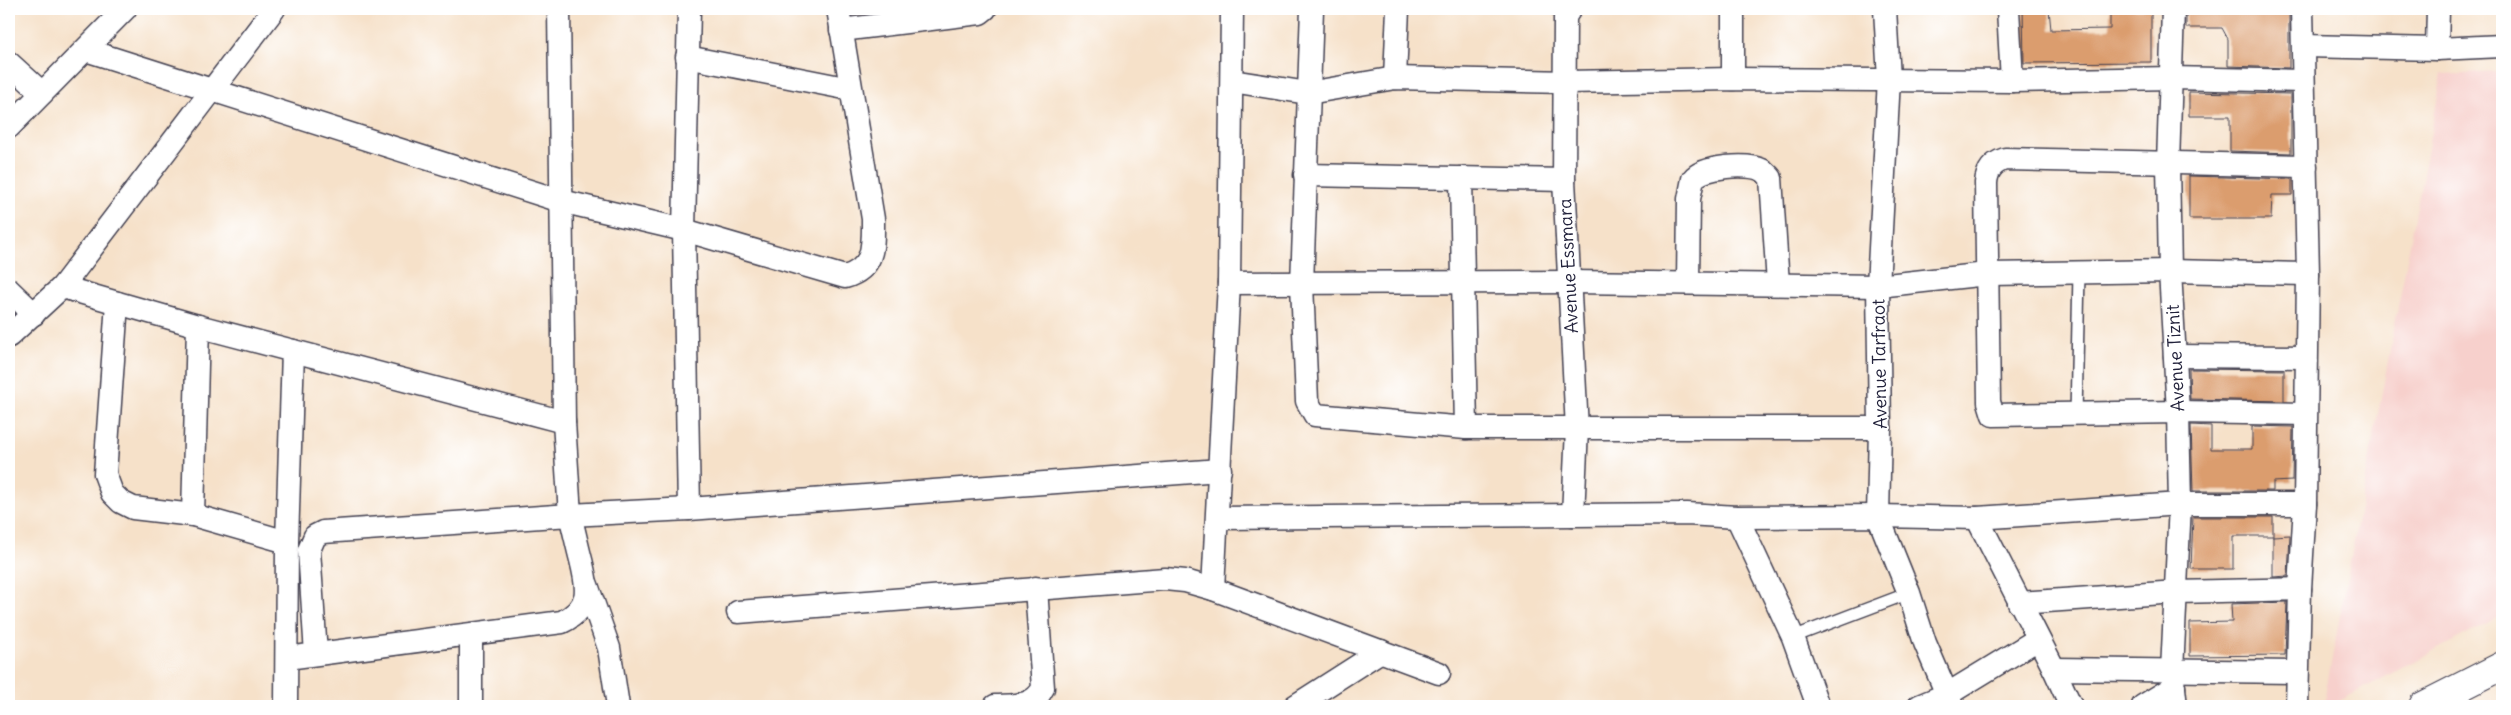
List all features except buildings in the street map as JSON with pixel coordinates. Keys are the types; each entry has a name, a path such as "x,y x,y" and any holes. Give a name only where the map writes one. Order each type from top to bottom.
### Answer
{"street":[{"path":"9,127 125,9"},
{"path":"9,336 62,287 274,9"},
{"path":"559,9 564,422 570,515 587,585 609,648 618,706"},
{"path":"689,9 684,230 689,509"},
{"path":"86,50 561,201 684,230 845,277 859,272 868,262 873,245 873,219 839,19 911,14 980,13 986,9"},
{"path":"1213,589 1230,283 1232,9"},
{"path":"1312,9 1302,284 1307,401 1312,412 1320,416 1466,428 1880,428"},
{"path":"1395,78 1398,9"},
{"path":"1733,9 1733,79"},
{"name":"Avenue Tarfraot","path":"1885,9 1889,79 1878,286 1880,428 1878,516 1909,593 1925,643 1950,700"},
{"path":"2008,9 2012,81"},
{"name":"Avenue Tiznit","path":"2173,9 2168,164 2170,271 2178,412 2180,504 2174,688"},
{"path":"2296,706 2296,672 2305,504 2308,274 2302,9"},
{"path":"2437,49 2438,9"},
{"name":"Avenue Essmara","path":"1564,12 1566,82 1564,180 1577,429 1572,515"},
{"path":"2304,46 2437,49 2502,46"},
{"path":"688,56 850,89"},
{"path":"9,63 42,93"},
{"path":"1232,81 1308,93 1395,78 1566,82 1733,79 2012,81 2172,78 2303,81"},
{"path":"2305,414 2178,412 2000,417 1991,413 1989,402 1987,174 1997,162 2005,159 2306,166"},
{"path":"1688,283 1689,199 1693,179 1706,170 1730,168 1758,169 1771,178 1778,284"},
{"path":"1305,175 1564,180"},
{"path":"1461,178 1466,428"},
{"path":"1230,283 1463,284 1570,282 1878,286 1987,274 2170,271 2308,274"},
{"path":"62,287 198,326 564,422"},
{"path":"9,290 34,314"},
{"path":"117,303 105,474 112,493 120,502 133,508 192,515 287,542"},
{"path":"192,515 198,326"},
{"path":"286,706 287,542 293,351"},
{"path":"2175,356 2306,357"},
{"path":"316,654 309,550 315,536 323,532 689,509 1220,470"},
{"path":"1218,518 1687,514 1737,517 1878,516 1977,518 2180,504 2305,504"},
{"path":"1737,517 1793,637 1818,706"},
{"path":"1977,518 2071,706"},
{"path":"738,612 1149,579 1185,581 1213,589 1438,673"},
{"path":"287,658 562,622 571,618 584,604 587,585"},
{"path":"995,706 1028,703 1036,698 1043,688 1036,588"},
{"path":"2019,603 2177,592 2300,589"},
{"path":"471,635 471,706"},
{"path":"1919,706 1950,700 2038,639"},
{"path":"1295,706 1381,651"},
{"path":"2423,706 2502,666"},
{"path":"2054,669 2174,688 2296,672"},
{"path":"2143,706 2174,688"}],"lane":[{"path":"2076,415 2078,273"},
{"path":"1793,637 1909,593"}],"shaded area":[{"path":"2502,71 2502,615 2330,706 2323,706 2442,74"}]}
